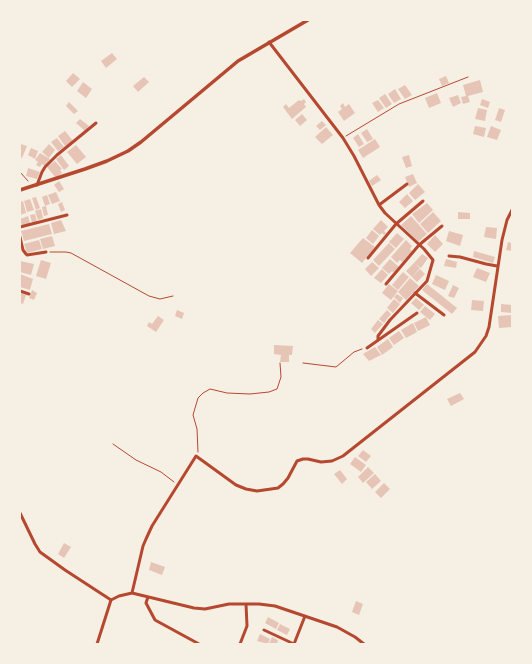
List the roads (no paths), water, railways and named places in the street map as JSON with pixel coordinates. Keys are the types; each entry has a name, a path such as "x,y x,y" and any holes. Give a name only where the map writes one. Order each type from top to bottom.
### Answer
{"street":[{"path":"20,190 107,161 128,151 141,142 238,61 308,20"},
{"path":"269,42 343,138 358,162 379,205 389,218 433,260 426,281 390,320 378,336 378,340"},
{"path":"37,185 45,167 57,155 96,124"},
{"path":"379,205 407,184"},
{"path":"368,258 396,224 423,202"},
{"path":"132,593 143,546 152,526 196,456 236,485 246,489 257,491 278,488 288,478 297,461 303,459 321,462 332,461 343,456 475,352 482,344 489,327 497,266 505,228 512,210"},
{"path":"20,227 67,215"},
{"path":"386,284 419,245 442,226"},
{"path":"20,237 23,250 26,254 46,252"},
{"path":"449,256 460,257 497,266"},
{"path":"20,290 29,294"},
{"path":"415,293 444,315"},
{"path":"367,348 417,313"},
{"path":"20,513 40,552 111,600"},
{"path":"97,644 111,600 132,593 194,608 205,609 229,604 275,606 337,628 364,644"},
{"path":"148,597 146,603 155,620 198,644"},
{"path":"240,644 248,623 246,604"},
{"path":"264,630 294,644 305,616"}]}
